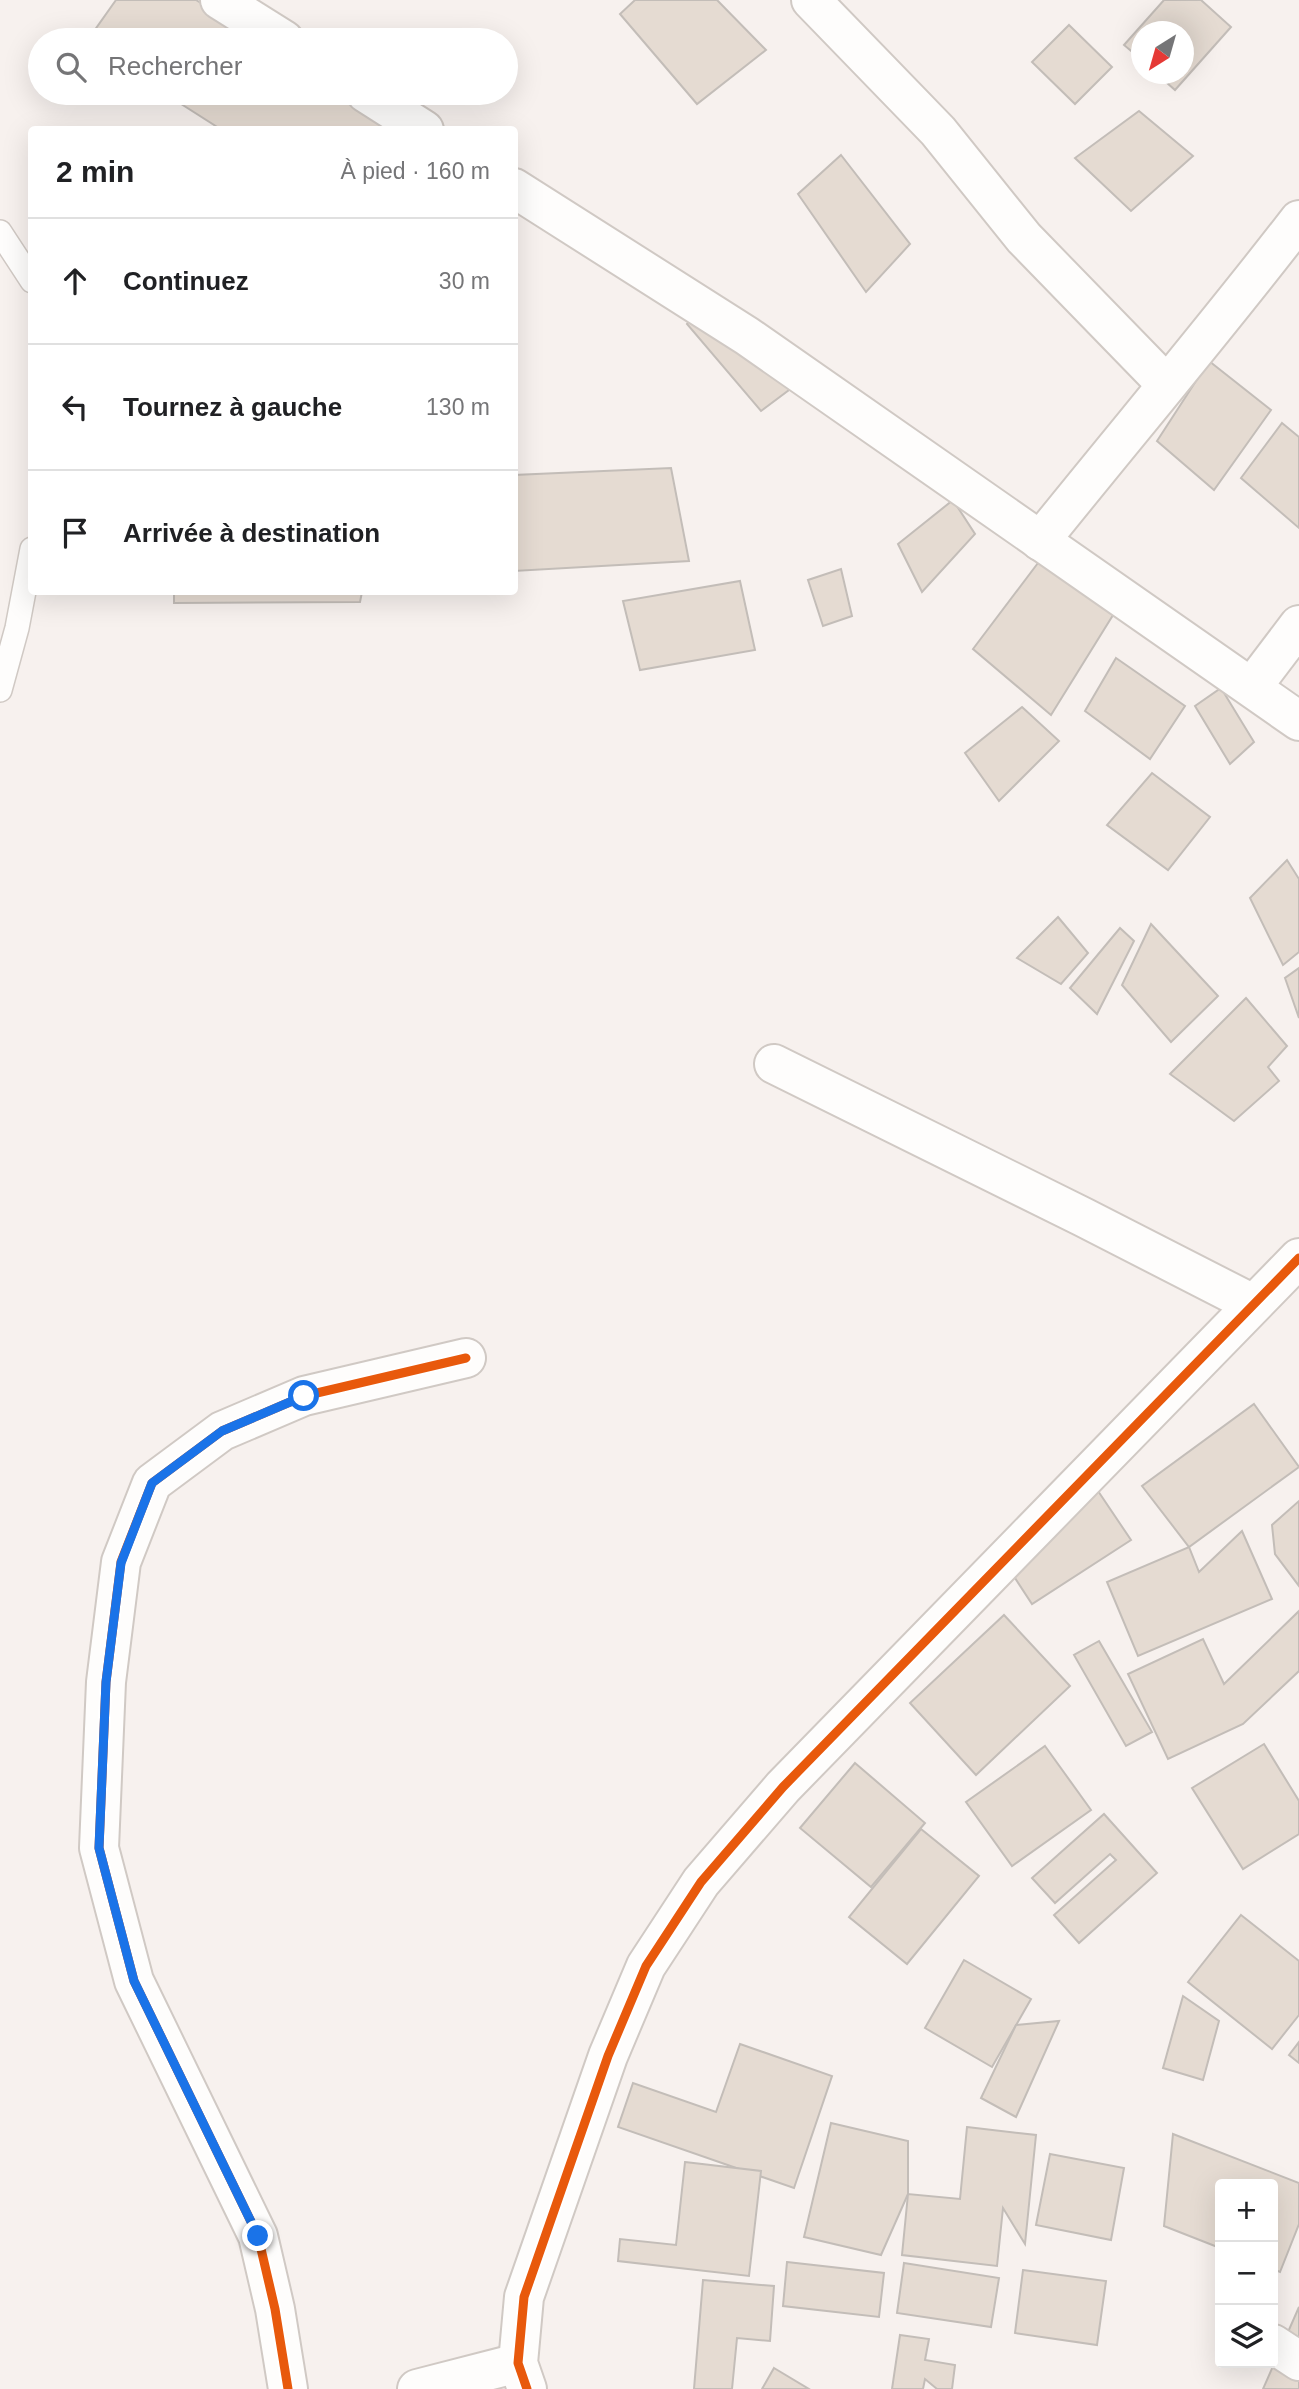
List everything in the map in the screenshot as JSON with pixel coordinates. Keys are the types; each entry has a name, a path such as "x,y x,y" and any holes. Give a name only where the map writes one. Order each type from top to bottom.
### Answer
{"street":[{"path":"220,0 265,28"},
{"path":"811,0 938,131 1024,238 1166,384"},
{"path":"385,105 418,126"},
{"path":"518,191 747,336 1299,721"},
{"path":"1040,541 1166,384 1224,317 1299,220"},
{"path":"1252,687 1299,625"},
{"path":"774,1064 1253,1304"},
{"path":"417,2389 523,2376 524,2297 608,2056 646,1966 701,1882 783,1787 1299,1258"},
{"path":"288,2389 275,2309 258,2236 134,1981 99,1848 106,1682 121,1563 152,1483 222,1431 304,1396 466,1359"},
{"path":"1278,2347 1299,2361"}],"lane":[{"path":"0,232 28,275"},
{"path":"0,690 17,628 28,569"}],"building":[{"path":"116,0 196,0 241,28 96,28"},
{"path":"635,0 717,0 766,50 697,104 620,14"},
{"path":"1164,0 1201,0 1231,27 1194,69 1194,21 1145,21"},
{"path":"1069,25 1112,67 1075,104 1032,62"},
{"path":"1131,37 1131,51 1124,45"},
{"path":"1168,84 1180,84 1175,90"},
{"path":"183,105 363,105 396,126 216,126"},
{"path":"1139,111 1193,156 1131,211 1075,158"},
{"path":"841,155 910,244 866,292 798,194"},
{"path":"696,312 797,384 761,411 687,324"},
{"path":"1209,361 1271,410 1214,490 1157,441"},
{"path":"1282,423 1299,437 1299,528 1241,478"},
{"path":"671,468 689,561 518,571 518,475"},
{"path":"953,500 975,534 922,592 898,544"},
{"path":"1041,559 1118,607 1051,715 973,649"},
{"path":"841,569 852,616 823,626 808,580"},
{"path":"740,581 755,650 640,670 623,601"},
{"path":"174,595 361,595 360,602 174,603"},
{"path":"1116,658 1185,706 1150,759 1085,711"},
{"path":"1221,688 1254,742 1230,764 1195,706"},
{"path":"1022,707 1059,741 999,801 965,753"},
{"path":"1152,773 1210,817 1168,870 1107,825"},
{"path":"1287,860 1299,879 1299,952 1283,965 1250,898"},
{"path":"1058,917 1088,953 1061,984 1017,958"},
{"path":"1151,924 1218,996 1171,1042 1122,985"},
{"path":"1120,928 1134,941 1097,1014 1070,988"},
{"path":"1299,968 1299,1018 1285,978"},
{"path":"1246,998 1287,1046 1268,1067 1279,1081 1234,1121 1170,1074"},
{"path":"1254,1404 1299,1467 1189,1547 1142,1486"},
{"path":"1094,1485 1131,1540 1032,1604 996,1549"},
{"path":"1299,1501 1299,1586 1275,1554 1272,1525"},
{"path":"1242,1531 1272,1599 1138,1656 1107,1582 1189,1547 1199,1572"},
{"path":"1299,1611 1299,1671 1243,1724 1168,1759 1128,1674 1203,1639 1224,1684"},
{"path":"1004,1615 1070,1686 976,1775 910,1703"},
{"path":"1099,1641 1152,1732 1126,1746 1074,1655"},
{"path":"1264,1744 1299,1801 1299,1834 1243,1869 1192,1788"},
{"path":"1045,1746 1091,1810 1012,1866 966,1802"},
{"path":"855,1763 925,1823 871,1887 800,1828"},
{"path":"1104,1814 1157,1873 1079,1943 1054,1915 1116,1860 1110,1854 1055,1903 1032,1878"},
{"path":"921,1829 979,1876 907,1964 849,1917"},
{"path":"1241,1915 1299,1961 1299,2015 1272,2049 1188,1982"},
{"path":"964,1960 1031,1999 992,2067 925,2028"},
{"path":"1183,1996 1219,2021 1203,2080 1163,2068"},
{"path":"1059,2021 1016,2117 981,2098 1016,2025"},
{"path":"1299,2042 1299,2063 1289,2055"},
{"path":"740,2044 832,2076 794,2188 618,2127 633,2083 716,2112"},
{"path":"831,2123 908,2141 908,2194 881,2255 804,2237"},
{"path":"967,2127 1036,2135 1025,2244 1003,2208 997,2266 902,2255 908,2194 960,2199"},
{"path":"1173,2134 1299,2183 1299,2224 1280,2272 1278,2179 1215,2179 1215,2246 1164,2226"},
{"path":"1050,2154 1124,2168 1111,2240 1036,2225"},
{"path":"685,2162 761,2171 749,2276 618,2261 620,2239 676,2245"},
{"path":"787,2262 884,2273 879,2317 783,2306"},
{"path":"904,2263 999,2278 991,2327 897,2313"},
{"path":"1023,2270 1106,2281 1097,2345 1015,2333"},
{"path":"703,2280 774,2286 770,2341 737,2338 732,2389 694,2389"},
{"path":"1299,2307 1299,2389 1263,2389 1272,2368 1278,2368 1278,2355"},
{"path":"900,2335 929,2339 925,2360 955,2365 952,2389 937,2389 925,2379 923,2389 892,2389"},
{"path":"774,2368 809,2389 762,2389"}],"cycle path":[{"path":"527,2389 518,2363 524,2297 608,2056 646,1966 701,1882 783,1787 1299,1258"},
{"path":"288,2389 275,2309 258,2236 134,1981 99,1848 106,1682 121,1562 152,1483 222,1431 304,1396 466,1358"}],"route":[{"path":"258,2236 134,1981 99,1848 106,1682 121,1563 152,1483 222,1431 304,1396"}]}
